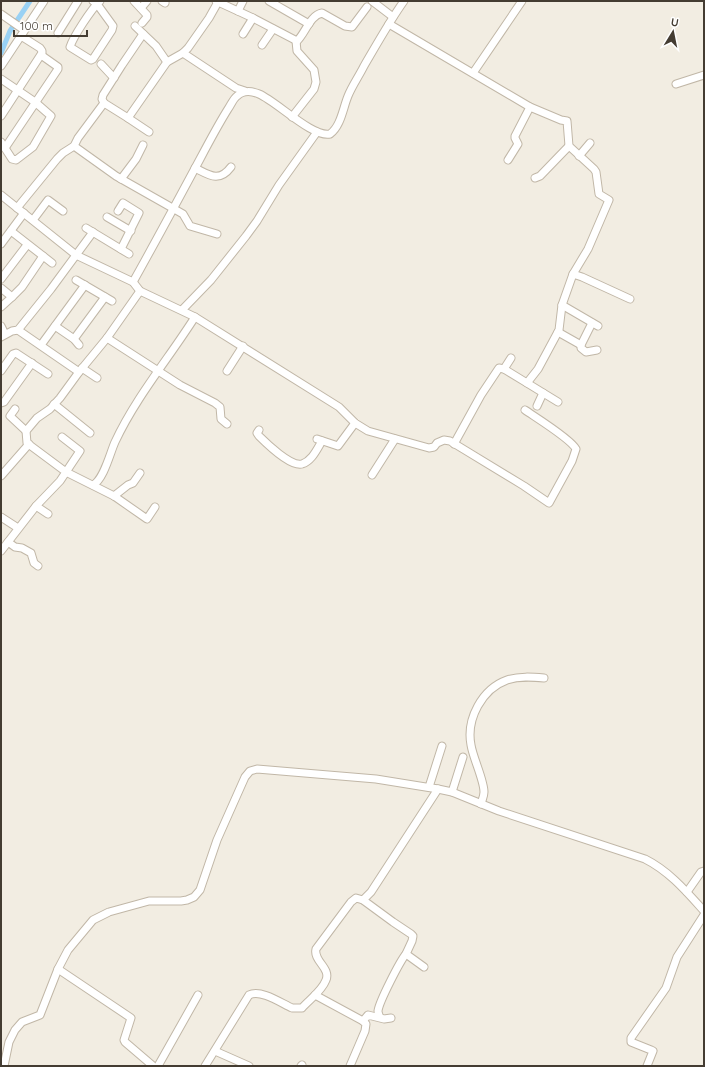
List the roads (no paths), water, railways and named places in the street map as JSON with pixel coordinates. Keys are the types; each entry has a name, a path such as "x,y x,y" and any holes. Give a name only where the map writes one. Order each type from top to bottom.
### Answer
{"street":[{"path":"1,66 21,31 44,1"},
{"path":"58,33 78,1"},
{"path":"134,1 147,15 147,18 142,23"},
{"path":"141,8 147,1"},
{"path":"238,11 243,1"},
{"path":"269,1 309,24"},
{"path":"183,53 236,88 254,92 266,97 292,116 318,132 327,135 335,129 348,95 391,20 404,1"},
{"path":"474,73 522,1"},
{"path":"97,2 113,26 112,30 91,60 70,47 97,2"},
{"path":"128,118 167,62 183,53 209,18 217,2 253,18 296,41"},
{"path":"296,41 298,41 309,24 321,12 345,26 352,27 369,4 391,20 530,107 567,121 569,146 594,169 596,172 599,194 609,200 588,249 574,274 562,305 558,332 538,369 527,383"},
{"path":"1,116 41,55 42,51 3,16"},
{"path":"243,34 253,18"},
{"path":"135,26 156,46 167,62"},
{"path":"262,45 273,28"},
{"path":"143,34 102,99 104,103 149,132"},
{"path":"292,116 314,89 316,82 314,70 297,50 296,41"},
{"path":"1,80 35,102 51,116 33,147 14,160 3,145 35,102 58,69 58,67 41,55"},
{"path":"101,64 114,78"},
{"path":"676,84 704,75"},
{"path":"133,282 155,246 216,127 237,96 245,91"},
{"path":"17,208 57,159 74,146 78,138 104,103"},
{"path":"508,160 518,144 515,136 530,107"},
{"path":"182,310 211,280 246,236 318,132"},
{"path":"579,156 590,143"},
{"path":"121,180 136,159 143,145"},
{"path":"74,146 121,180 183,214 190,226 217,234"},
{"path":"535,178 540,176 569,146"},
{"path":"195,168 208,175 218,177 223,176 231,168"},
{"path":"1,195 76,255 133,282 140,291 195,317 339,407 355,423 368,431 429,448 434,447 444,440 454,444 524,486 549,503 572,461 576,449 560,434 525,410"},
{"path":"33,220 48,200 64,211"},
{"path":"118,211 123,203 139,214 121,249"},
{"path":"1,244 24,213"},
{"path":"107,217 131,231"},
{"path":"86,228 129,254"},
{"path":"11,231 27,245 52,262"},
{"path":"1,326 3,336 18,330 51,289 93,232"},
{"path":"1,279 27,245"},
{"path":"1,307 22,286 44,256"},
{"path":"574,274 630,300"},
{"path":"76,280 112,301"},
{"path":"41,345 85,285"},
{"path":"1,288 12,297"},
{"path":"26,431 37,418 50,409 107,338 140,291"},
{"path":"55,326 77,342 105,297"},
{"path":"562,305 595,324 581,344"},
{"path":"93,485 102,474 115,441 128,419 195,317"},
{"path":"18,330 80,370 97,378"},
{"path":"558,332 581,344 581,348 586,352 597,350"},
{"path":"107,338 158,372 215,403 220,407 221,418 227,424"},
{"path":"226,371 243,346"},
{"path":"1,371 13,354 16,353 48,374"},
{"path":"504,369 511,358"},
{"path":"1,403 4,402 32,363"},
{"path":"454,444 481,395 499,368 504,369 558,402"},
{"path":"537,406 543,393"},
{"path":"54,404 90,433"},
{"path":"15,409 10,416 26,431 28,443 66,472 114,496 147,519 155,507"},
{"path":"259,430 257,433 259,436 273,449 296,464 301,464 312,457 319,440 338,446 355,423"},
{"path":"1,551 36,506 60,481 80,451 62,437"},
{"path":"372,475 395,439"},
{"path":"1,476 29,444"},
{"path":"114,496 133,483 140,473"},
{"path":"36,506 48,514"},
{"path":"1,517 18,528"},
{"path":"8,542 15,547 22,548 30,553 34,563 38,566"},
{"path":"481,804 484,790 470,744 475,709 490,691 506,680 520,678 544,678"},
{"path":"429,787 442,746"},
{"path":"452,792 464,757"},
{"path":"4,1066 12,1034 22,1022 40,1015 58,969 68,950 93,920 108,912 150,901 181,901 194,897 200,890 218,840 245,777 250,771 257,769 360,778 429,787 452,792 499,811 645,859 657,865 666,872 704,911"},
{"path":"363,900 371,892 438,789"},
{"path":"687,892 701,872 704,871"},
{"path":"205,1066 249,995 256,993 262,994 297,1009 302,1008 315,995 326,982 327,975 316,955 316,949 351,902 356,898 363,900 413,936 406,954 396,971 378,1011 380,1017"},
{"path":"646,1066 653,1051 631,1042 631,1038 666,988 677,957 704,915"},
{"path":"406,954 415,962 424,967"},
{"path":"58,969 131,1018 124,1040 152,1066"},
{"path":"158,1066 198,995"},
{"path":"315,995 366,1024 366,1028 350,1066"},
{"path":"363,1021 368,1014 384,1019 390,1018"},
{"path":"215,1051 249,1066"}],"waterway":[{"path":"1,53 10,31 30,1"}]}
